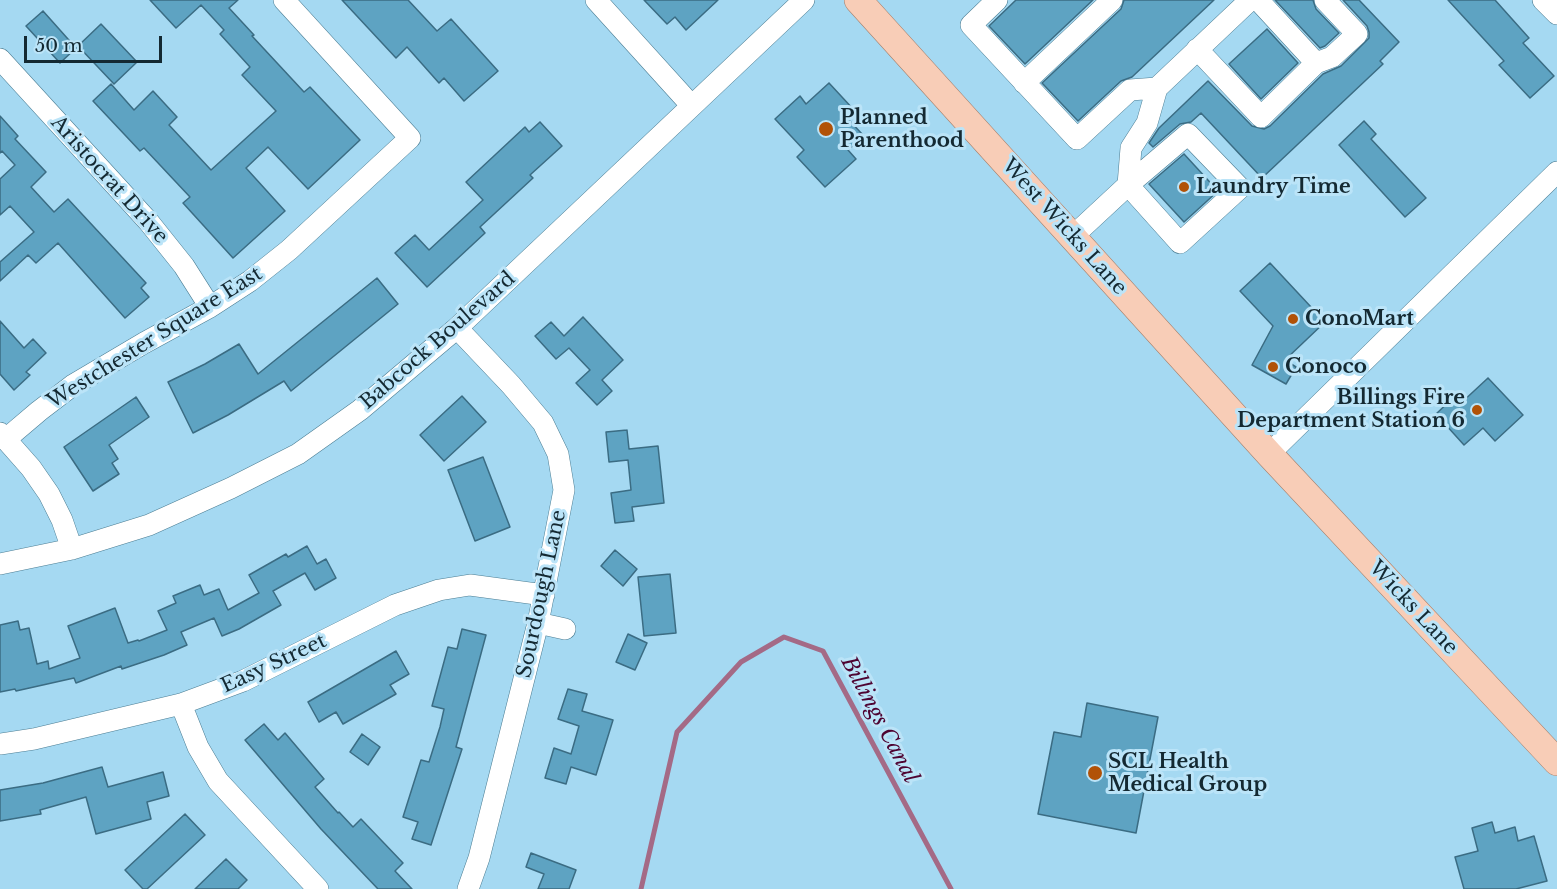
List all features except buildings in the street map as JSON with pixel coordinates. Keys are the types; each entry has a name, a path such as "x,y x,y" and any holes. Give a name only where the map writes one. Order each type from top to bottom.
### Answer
{"main road":[{"name":"West Wicks Lane","path":"858,0 1269,454"},
{"name":"Wicks Lane","path":"1269,454 1557,762"}],"street":[{"name":"Westchester Square East","path":"3,436 74,385 210,307 250,281 289,250 410,138 284,0"},
{"path":"596,0 691,105"},
{"name":"Babcock Boulevard","path":"0,564 72,549 149,525 231,488 298,454 360,410 457,328 804,0"},
{"path":"997,0 971,26 1077,139 1130,90 1156,88"},
{"path":"1024,83 1112,0"},
{"path":"1072,237 1128,185 1188,134 1240,188 1180,243 1128,185 1131,148 1147,123 1156,88 1250,0"},
{"path":"1258,0 1316,63"},
{"path":"1197,49 1261,117 1316,63 1332,57 1357,34 1325,0"},
{"path":"1543,0 1557,14"},
{"name":"Aristocrat Drive","path":"0,59 148,221 184,266 210,307"},
{"path":"1269,454 1557,172"},
{"name":"Sourdough Lane","path":"457,328 543,423 558,454 564,490 538,623 468,889"},
{"path":"3,436 32,468 49,494 62,520 72,549"},
{"name":"Easy Street","path":"0,744 34,739 181,704 243,681 395,605 439,590 470,585 544,595"},
{"path":"538,623 565,629"},
{"path":"181,704 198,747 218,781 318,889"}],"waterway":[{"name":"Billings Canal","path":"641,889 677,732 741,662 784,637 823,651 951,889"}],"place":[{"name":"Planned Parenthood","path":"826,129"},
{"name":"Laundry Time","path":"1184,187"},
{"name":"ConoMart","path":"1293,319"},
{"name":"Conoco","path":"1273,367"},
{"name":"Billings Fire Department Station 6","path":"1477,410"},
{"name":"SCL Health Medical Group","path":"1095,773"}]}
